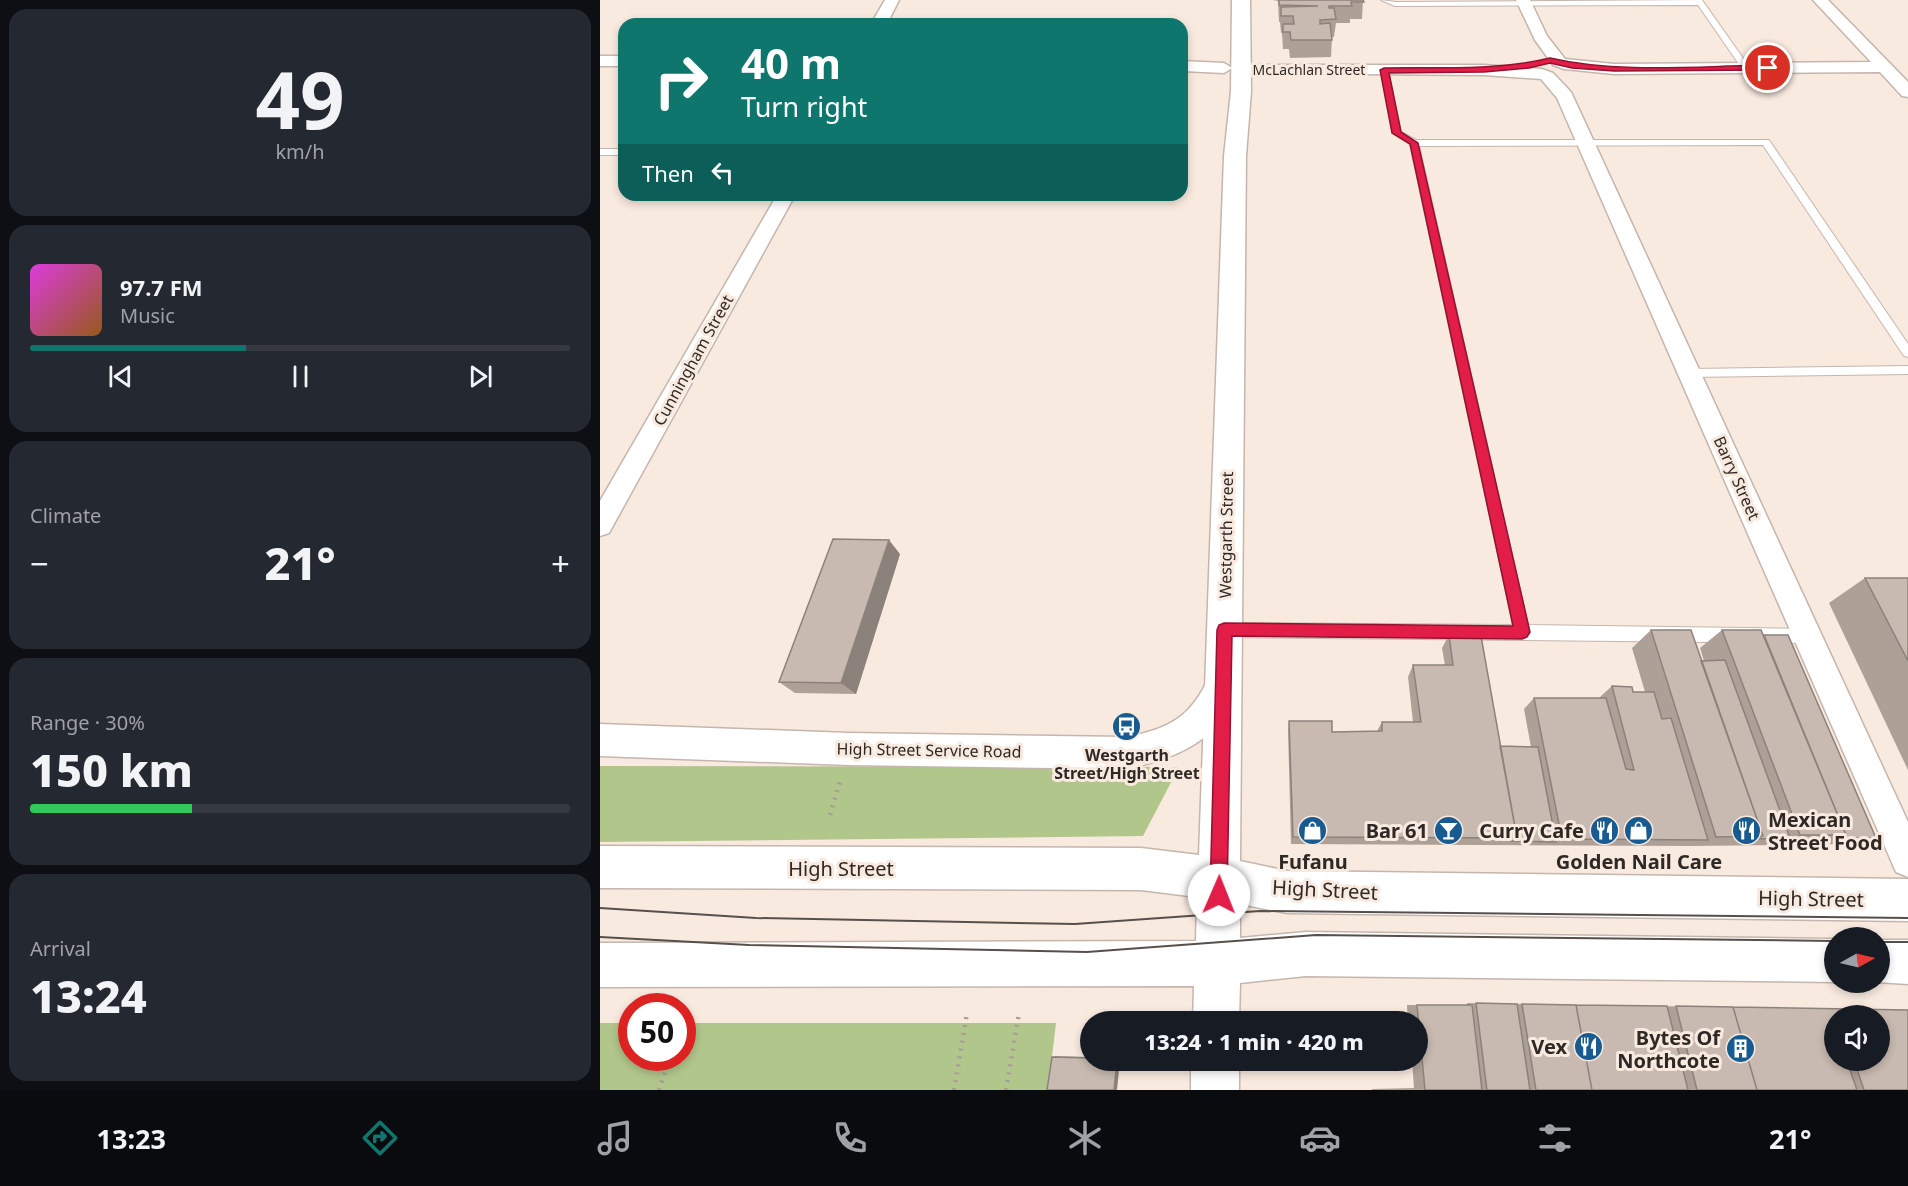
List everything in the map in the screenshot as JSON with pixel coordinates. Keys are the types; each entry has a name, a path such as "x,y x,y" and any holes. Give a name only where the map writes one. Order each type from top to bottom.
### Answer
{"main road":[{"name":"Westgarth Street","path":"1229,0 1232,69"},
{"name":"Westgarth Street","path":"1216,1011 1235,156 1224,92 1232,69 1241,0"},
{"name":"High Street","path":"600,867 1141,869 1218,878 1287,892 1908,900"},
{"path":"600,965 1151,965 1217,963 1306,954 1824,961"},
{"path":"1890,962 1908,962"},
{"path":"1215,1071 1215,1090"}],"street":[{"path":"882,18 892,0"},
{"path":"1820,0 1908,92"},
{"name":"Barry Street","path":"1524,2 1540,38 1564,74 1586,143 1908,860"},
{"name":"Barry Street","path":"1540,38 1542,69 1564,74"},
{"path":"600,61 618,61"},
{"name":"McLachlan Street","path":"1188,66 1232,69 1542,69 1564,74"},
{"path":"1564,74 1614,69 1885,66"},
{"name":"Cunningham Street","path":"600,525 783,201"},
{"name":"High Street Service Road","path":"600,740 849,749 1126,753 1157,746 1187,731 1210,709 1224,678"}],"lane":[{"path":"1385,0 1395,4 1699,2 1746,68"},
{"path":"1384,70 1397,133 1414,143 1766,142 1908,353"},
{"path":"1414,143 1522,632"},
{"path":"600,152 618,152"},
{"path":"1689,373 1908,370"},
{"path":"1224,630 1807,636"}],"path":[{"path":"954,1090 967,1013"},
{"path":"1006,1090 1019,1013"},
{"path":"659,1090 666,1071"}],"green space":[{"path":"600,766 1179,767 1143,836 600,842"},
{"path":"600,1023 618,1023 618,1071 696,1071 696,1023 1056,1023 1048,1090 600,1090"}],"building":[{"path":"1279,0 1363,0 1364,2 1351,2 1352,6 1329,6 1329,8 1334,8 1336,19 1320,20 1320,24 1330,23 1332,40 1291,40 1290,32 1283,32 1283,24 1294,24 1293,16 1281,16 1281,7 1318,6 1279,5"},
{"path":"833,539 889,540 841,683 779,682"},
{"path":"1865,578 1908,578 1908,661"},
{"path":"1651,630 1691,630 1763,836 1716,837"},
{"path":"1722,630 1761,630 1846,835 1800,835"},
{"path":"1449,635 1481,636 1517,838 1293,837 1289,721 1332,721 1332,732 1382,731 1382,722 1421,722 1413,665 1453,665"},
{"path":"1764,635 1788,635 1876,838 1836,838 1846,835"},
{"path":"1725,660 1790,838 1754,839 1763,836 1701,661"},
{"path":"1612,686 1632,687 1633,692 1654,692 1662,719 1671,718 1708,840 1562,839 1534,698 1606,698 1626,769 1634,770"},
{"path":"1500,746 1538,747 1556,842 1512,841 1517,838"},
{"path":"1476,1003 1517,1004 1530,1090 1487,1090"},
{"path":"1522,1004 1576,1005 1592,1090 1536,1090"},
{"path":"1417,1005 1472,1005 1482,1090 1425,1090 1423,1071 1428,1071 1428,1011 1418,1011"},
{"path":"1576,1005 1667,1006 1688,1090 1592,1090"},
{"path":"1676,1006 1733,1007 1757,1090 1697,1090"},
{"path":"1733,1007 1824,1009 1824,1071 1850,1071 1857,1090 1757,1090"},
{"path":"1890,1010 1908,1010 1908,1090 1864,1090 1858,1071 1890,1071"},
{"path":"1052,1057 1080,1058 1080,1071 1116,1071 1114,1090 1047,1090"}],"tram line":[{"path":"600,908 756,918 1075,924 1260,911 1908,918"},
{"path":"600,937 749,945 1087,952 1316,935 1824,941"},
{"path":"1890,942 1908,942"}],"place":[{"name":"Westgarth Street/High Street","path":"1127,727"},
{"name":"Fufanu","path":"1313,831"},
{"name":"Bar 61","path":"1449,831"},
{"name":"Curry Cafe","path":"1605,831"},
{"name":"Golden Nail Care","path":"1639,831"},
{"name":"Mexican Street Food","path":"1747,831"},
{"name":"Vex","path":"1588,1047"},
{"name":"Bytes Of Northcote","path":"1741,1049"}],"route":[{"path":"1219,895 1224,630 1522,632 1414,143 1397,133 1384,70 1484,70 1536,64 1544,60 1614,69 1768,68"}]}
